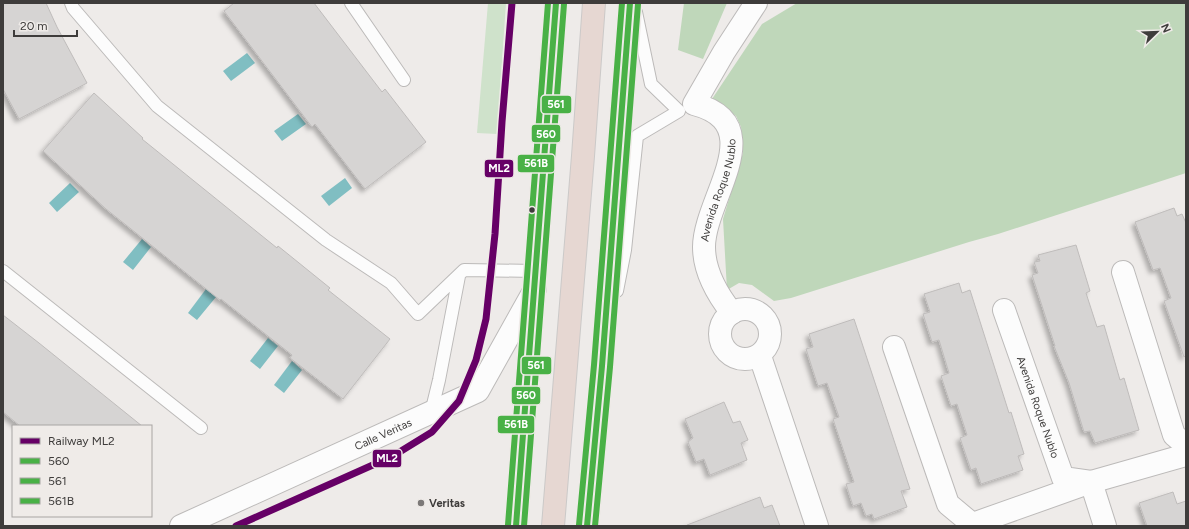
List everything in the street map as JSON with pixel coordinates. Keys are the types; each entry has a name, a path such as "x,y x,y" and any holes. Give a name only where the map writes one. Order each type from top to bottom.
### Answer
{"highway":[{"path":"516,526 556,3"},
{"path":"553,526 584,156 594,3"},
{"path":"587,526 602,366 630,3"}],"street":[{"path":"686,108 756,3"},
{"name":"Avenida Roque Nublo","path":"686,108 706,107 716,113 726,124 731,133 732,147 730,162 714,203 704,247 707,267 713,285 732,313"},
{"path":"1123,272 1174,435 1186,445"},
{"name":"Calle Veritas","path":"181,526 478,391 535,280"},
{"path":"748,309 763,316 768,322 770,341 760,356 742,360 734,357 722,344 720,335 722,327 725,319 732,313 748,309"},
{"name":"Avenida Roque Nublo","path":"1004,310 1063,478 1091,482"},
{"name":"Avenida Roque Nublo","path":"894,347 948,504 971,525 1091,482 1186,455"},
{"path":"760,356 817,526"},
{"path":"1091,482 1105,526"}],"lane":[{"path":"71,3 73,8 157,106 326,240 391,283 418,314 464,270 535,280"},
{"path":"351,3 404,80"},
{"path":"602,366 625,250 637,136 686,108 651,84 634,3"},
{"path":"3,271 201,428"},
{"path":"431,413 459,276"}],"green space":[{"path":"488,3 506,3 497,134 477,133"},
{"path":"684,3 727,3 703,59 678,50"},
{"path":"797,3 1186,3 1186,173 998,234 791,298 774,301 752,285 739,283 727,290 723,219 743,153 741,127 736,116 712,99 762,24"}],"water":[{"path":"247,53 255,63 231,81 223,71"},
{"path":"298,114 306,124 282,141 274,131"},
{"path":"345,178 352,188 329,206 321,196"},
{"path":"70,183 79,192 57,212 49,203"},
{"path":"142,239 151,247 133,270 123,262"},
{"path":"206,289 216,297 197,320 188,313"},
{"path":"268,338 278,346 260,369 250,361"},
{"path":"292,361 302,370 284,393 274,385"}],"building":[{"path":"3,3 46,3 87,83 19,119 3,89"},
{"path":"234,3 314,3 382,92 385,89 426,142 365,189 315,124 312,127 224,11"},
{"path":"94,93 143,138 142,139 277,248 278,246 330,288 328,290 390,339 343,399 290,358 292,355 106,209 43,151"},
{"path":"1174,208 1177,216 1182,214 1186,223 1186,356 1184,357 1164,301 1171,298 1160,268 1153,270 1135,222"},
{"path":"1076,245 1090,291 1086,293 1097,327 1104,325 1120,380 1124,378 1139,430 1095,443 1090,431 1084,432 1069,383 1054,346 1032,275 1038,273 1034,262 1040,261 1038,255"},
{"path":"959,283 962,293 970,290 1009,413 1011,412 1024,454 1018,456 1023,470 981,484 976,468 971,470 960,438 967,435 957,404 951,406 941,376 949,373 939,340 932,342 923,314 930,312 924,294"},
{"path":"3,315 141,425 19,425 3,412"},
{"path":"854,319 910,489 901,491 907,507 874,519 872,514 866,516 861,503 853,506 846,484 854,482 833,419 839,417 827,383 818,386 806,349 813,347 809,334"},
{"path":"724,402 733,423 740,421 748,440 741,443 747,460 710,475 704,459 696,462 688,442 693,438 685,419"},
{"path":"1173,492 1177,504 1186,501 1186,526 1147,526 1139,503"},
{"path":"760,497 764,508 772,505 780,526 687,526 687,525"}],"rail line":[{"name":"ML2","path":"236,526 393,456 432,432 459,401 476,360 486,319 495,234 502,122 512,3"}],"transit line":[{"name":"561B","path":"508,525 548,3"},
{"name":"560","path":"516,526 556,3"},
{"name":"561B","path":"579,525 594,365 622,3"},
{"name":"560","path":"587,526 602,366 630,3"},
{"name":"561","path":"524,526 564,4"},
{"name":"561","path":"595,526 610,367 638,4"}],"place":[{"name":"Veritas","path":"421,503"}]}
